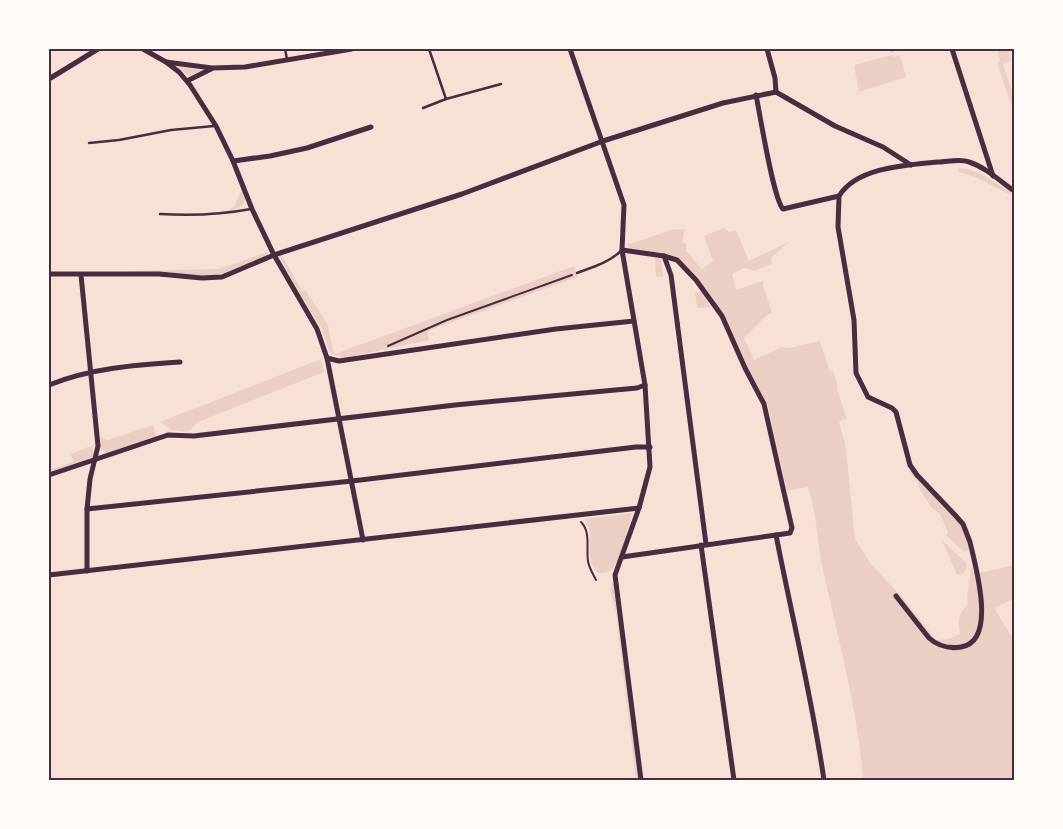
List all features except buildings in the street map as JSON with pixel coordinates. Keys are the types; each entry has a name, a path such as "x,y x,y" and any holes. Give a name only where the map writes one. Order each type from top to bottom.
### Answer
{"street":[{"path":"49,78 98,49"},
{"path":"143,49 179,72 187,81 216,126 274,255 317,329 327,358 363,540"},
{"path":"166,62 212,68 244,67 352,49"},
{"path":"570,49 624,205 622,250 645,385 650,467 639,508 615,575 641,780"},
{"path":"767,49 776,92"},
{"path":"952,49 993,177"},
{"path":"187,81 212,68"},
{"path":"49,274 159,274 202,278 222,277 274,255 462,194 603,140 723,103 776,92 835,126 883,147 910,165"},
{"path":"756,95 772,176 779,204 783,209 839,196"},
{"path":"233,161 308,148 371,127"},
{"path":"896,596 929,638 935,643 949,648 966,646 974,639 982,620 982,604 970,542 963,524 912,468 896,412 892,408 868,397 856,373 854,320 838,227 839,196 844,188 874,172 910,165 964,160 972,163 1014,191"},
{"path":"622,250 664,256 677,260 696,280 722,316 744,368 764,404 792,528 790,533 622,557"},
{"path":"664,256 671,274 703,545 734,780"},
{"path":"81,275 98,446 90,479 87,509 87,571"},
{"path":"327,358 339,361 556,329 634,321"},
{"path":"49,385 90,372 116,367 180,362"},
{"path":"49,475 168,435 194,436 514,399 637,388 645,385"},
{"path":"87,509 352,481 636,447 650,447"},
{"path":"49,575 639,508"},
{"path":"776,535 809,692 824,780"}],"lane":[{"path":"285,49 287,60"},
{"path":"429,49 446,99"},
{"path":"422,108 446,99 501,84"},
{"path":"89,143 119,140 171,130 216,126"},
{"path":"160,214 221,215 252,209"},
{"path":"577,273 604,264 622,250"}],"path":[{"path":"384,349 421,330 577,273"},
{"path":"575,515 585,526 588,564 596,580"}],"shaded area":[{"path":"997,49 1008,49 1011,61 1003,64 1014,97 1014,106 1012,107 997,63 1000,61"},
{"path":"892,55 893,57 900,55 906,77 859,92 854,65"},
{"path":"179,66 203,70 189,76"},
{"path":"959,168 986,176 1009,191 1011,195 975,177 957,171"},
{"path":"242,189 245,197 244,204 227,211 234,207"},
{"path":"724,228 729,232 736,230 749,261 790,241 771,258 772,264 755,271 744,268 732,274 736,290 763,281 772,313 767,315 744,338 754,360 782,347 789,348 820,341 830,372 833,371 847,419 839,421 846,448 855,539 871,564 902,597 936,640 948,639 960,634 959,618 968,604 971,566 975,574 1014,565 1014,599 994,608 1014,638 1014,780 863,780 857,727 823,570 808,487 787,491 768,406 746,365 724,315 695,275 677,256 629,248 626,243 631,244 670,230 685,229 682,242 687,245 686,251 702,269 713,261 704,236"},
{"path":"267,252 268,255 222,274 206,276 127,271 219,269"},
{"path":"283,257 302,291 306,291 328,325 335,354 574,266 578,277 427,331 429,340 344,358 330,353 322,329 280,258"},
{"path":"655,258 661,259 663,277 656,277"},
{"path":"695,292 702,292 710,307 697,308"},
{"path":"321,359 324,372 198,422 188,432 171,430 160,422"},
{"path":"153,425 156,436 107,453 101,448 101,436 108,440"},
{"path":"93,445 91,458 49,473 49,470 73,462 71,454"},
{"path":"910,471 956,518 967,541 968,551 964,552 946,535 948,532 940,514 931,507 919,488 918,481"},
{"path":"632,513 616,564 610,571 598,573 591,560 589,532 585,519"},
{"path":"942,540 966,563 967,566 964,573 957,575"},
{"path":"614,580 639,780 636,780 616,612 611,592"}]}
